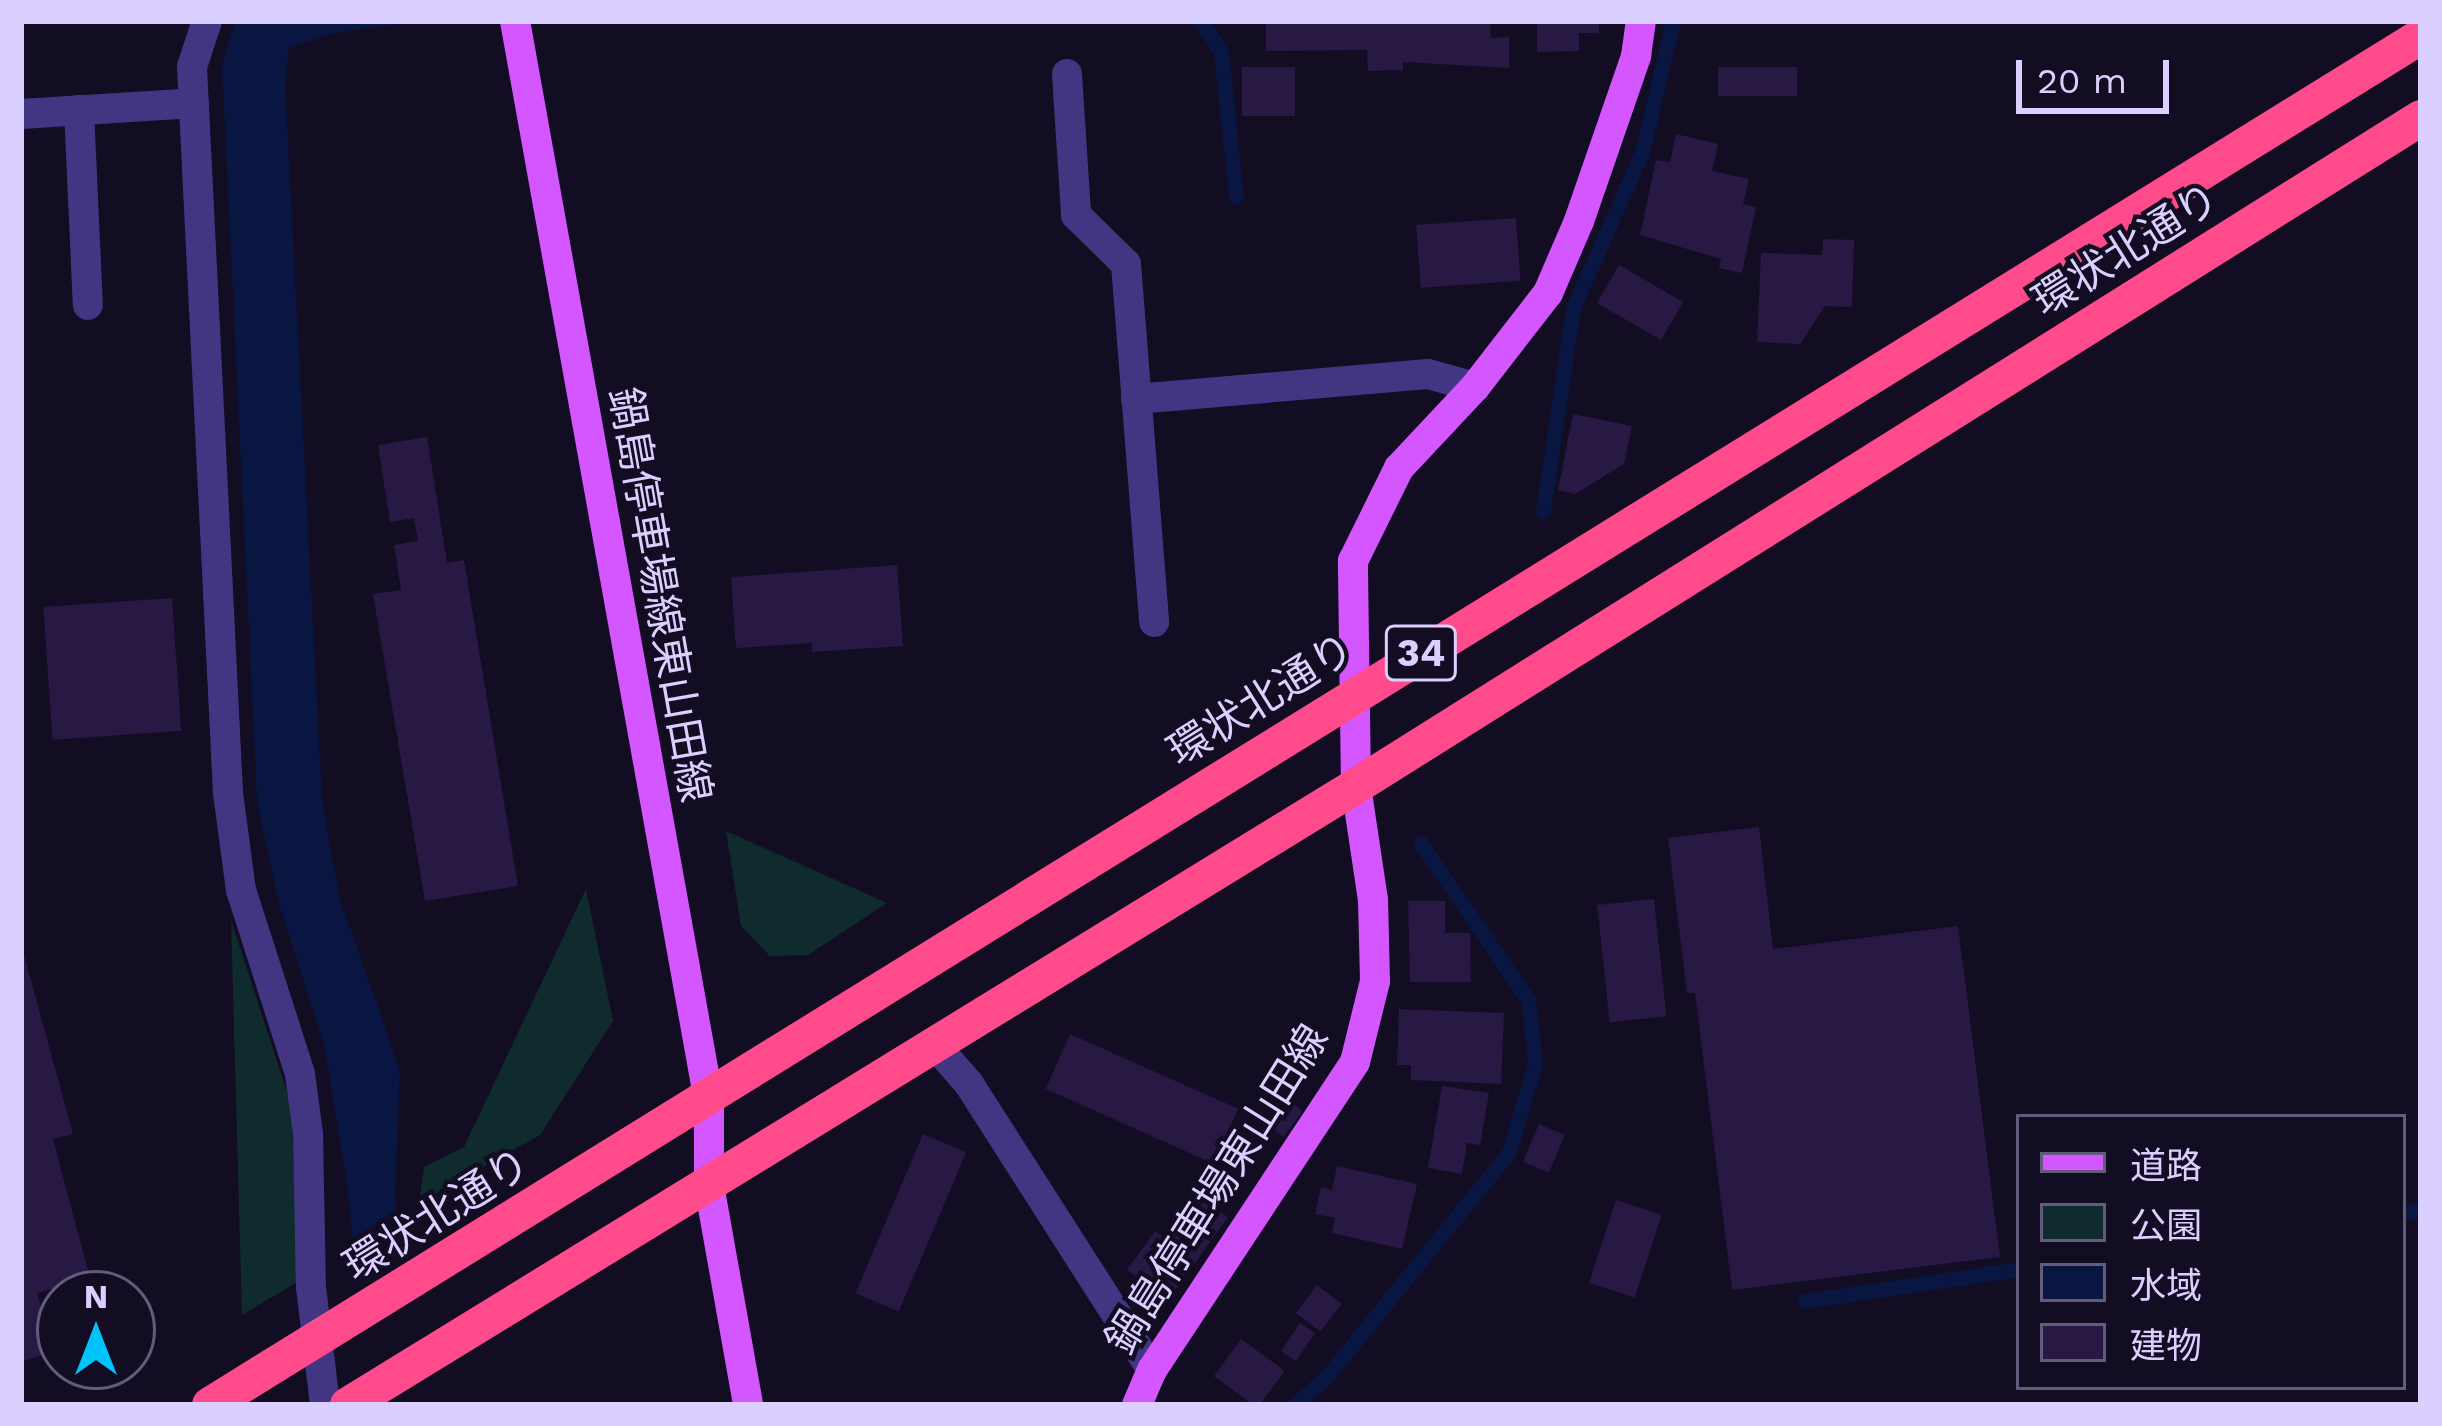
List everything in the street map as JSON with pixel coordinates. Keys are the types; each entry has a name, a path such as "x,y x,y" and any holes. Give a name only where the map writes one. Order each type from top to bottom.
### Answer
{"highway":[{"name":"環状北通り","path":"210,1405 709,1101 1356,693 2421,36"},
{"name":"環状北通り","path":"348,1405 1356,786 2421,118"}],"main road":[{"name":"鍋島停車場線東山田線","path":"514,21 709,1101 709,1185"},
{"name":"鍋島停車場東山田線","path":"1137,1405 1152,1370 1355,1062 1375,981 1373,900 1356,786 1353,561 1399,468 1475,387 1548,293 1629,77 1641,21"},
{"path":"709,1185 748,1405"}],"street":[{"path":"207,21 192,67 228,793 241,890 300,1074 328,1334 325,1405"},
{"path":"1067,74 1076,214 1126,265 1154,622"},
{"path":"21,113 194,103"},
{"path":"79,110 88,305"},
{"path":"1136,399 1428,374 1475,387"},
{"path":"935,1045 969,1084 1152,1370"}],"green space":[{"path":"726,831 887,903 808,955 770,956 741,926"},
{"path":"586,889 613,1021 540,1135 419,1203 424,1167 464,1147"},
{"path":"231,920 291,1104 299,1281 242,1315"}],"water":[{"path":"235,21 420,21 335,33 289,48 285,82 322,799 339,896 400,1070 395,1196 419,1405 367,1405 349,1199 325,1049 278,900 257,801 222,65"}],"pier":[{"path":"403,1210 425,1405 361,1405 346,1242"}],"building":[{"path":"1266,21 1490,21 1491,38 1509,37 1509,68 1403,62 1403,70 1368,71 1367,50 1266,51"},
{"path":"1537,21 1599,21 1599,33 1579,33 1579,51 1537,52"},
{"path":"1242,67 1295,67 1295,116 1242,116"},
{"path":"1718,67 1797,67 1797,96 1718,96"},
{"path":"1676,134 1718,144 1712,171 1749,179 1743,204 1756,207 1742,273 1719,268 1721,259 1640,235 1656,160 1670,162"},
{"path":"1516,218 1520,281 1421,288 1416,225"},
{"path":"1823,239 1854,240 1852,307 1825,306 1800,344 1757,342 1761,253 1822,255"},
{"path":"1619,265 1683,302 1661,340 1597,303"},
{"path":"1573,414 1632,426 1624,464 1575,494 1558,490"},
{"path":"427,437 447,563 464,560 518,886 425,901 373,594 401,590 394,545 418,541 414,518 390,522 378,445"},
{"path":"897,565 903,646 812,652 812,643 736,648 731,577"},
{"path":"172,598 181,731 53,740 43,607"},
{"path":"1759,827 1773,949 1958,926 2000,1257 1732,1290 1695,993 1687,993 1668,838"},
{"path":"1654,899 1666,1016 1610,1022 1597,905"},
{"path":"1408,901 1445,901 1445,933 1470,933 1471,982 1410,982"},
{"path":"21,944 73,1134 53,1139 88,1270 36,1270 36,1357 21,1361"},
{"path":"1399,1009 1504,1013 1501,1084 1411,1080 1411,1065 1397,1065"},
{"path":"1070,1034 1238,1109 1214,1164 1046,1089"},
{"path":"1442,1086 1489,1093 1480,1145 1467,1143 1462,1174 1428,1168"},
{"path":"1283,1097 1302,1111 1284,1137 1264,1123"},
{"path":"1539,1124 1565,1135 1549,1173 1523,1162"},
{"path":"923,1134 966,1152 899,1312 855,1293"},
{"path":"1337,1166 1417,1184 1402,1249 1332,1233 1335,1218 1315,1214 1321,1187 1332,1190"},
{"path":"1196,1195 1228,1217 1168,1300 1127,1270 1155,1231 1165,1238"},
{"path":"1616,1200 1662,1215 1635,1298 1589,1283"},
{"path":"1317,1285 1342,1304 1321,1332 1296,1313"},
{"path":"1300,1323 1315,1333 1296,1361 1281,1351"},
{"path":"1241,1339 1285,1371 1260,1405 1214,1376"}],"waterway":[{"path":"1201,21 1221,52 1236,196"},
{"path":"1543,511 1573,308 1642,152 1673,21"},
{"path":"1295,1405 1327,1376 1509,1152 1535,1063 1528,1000 1421,843"},
{"path":"2406,1212 2421,1210"},
{"path":"1805,1301 2016,1269"}]}
